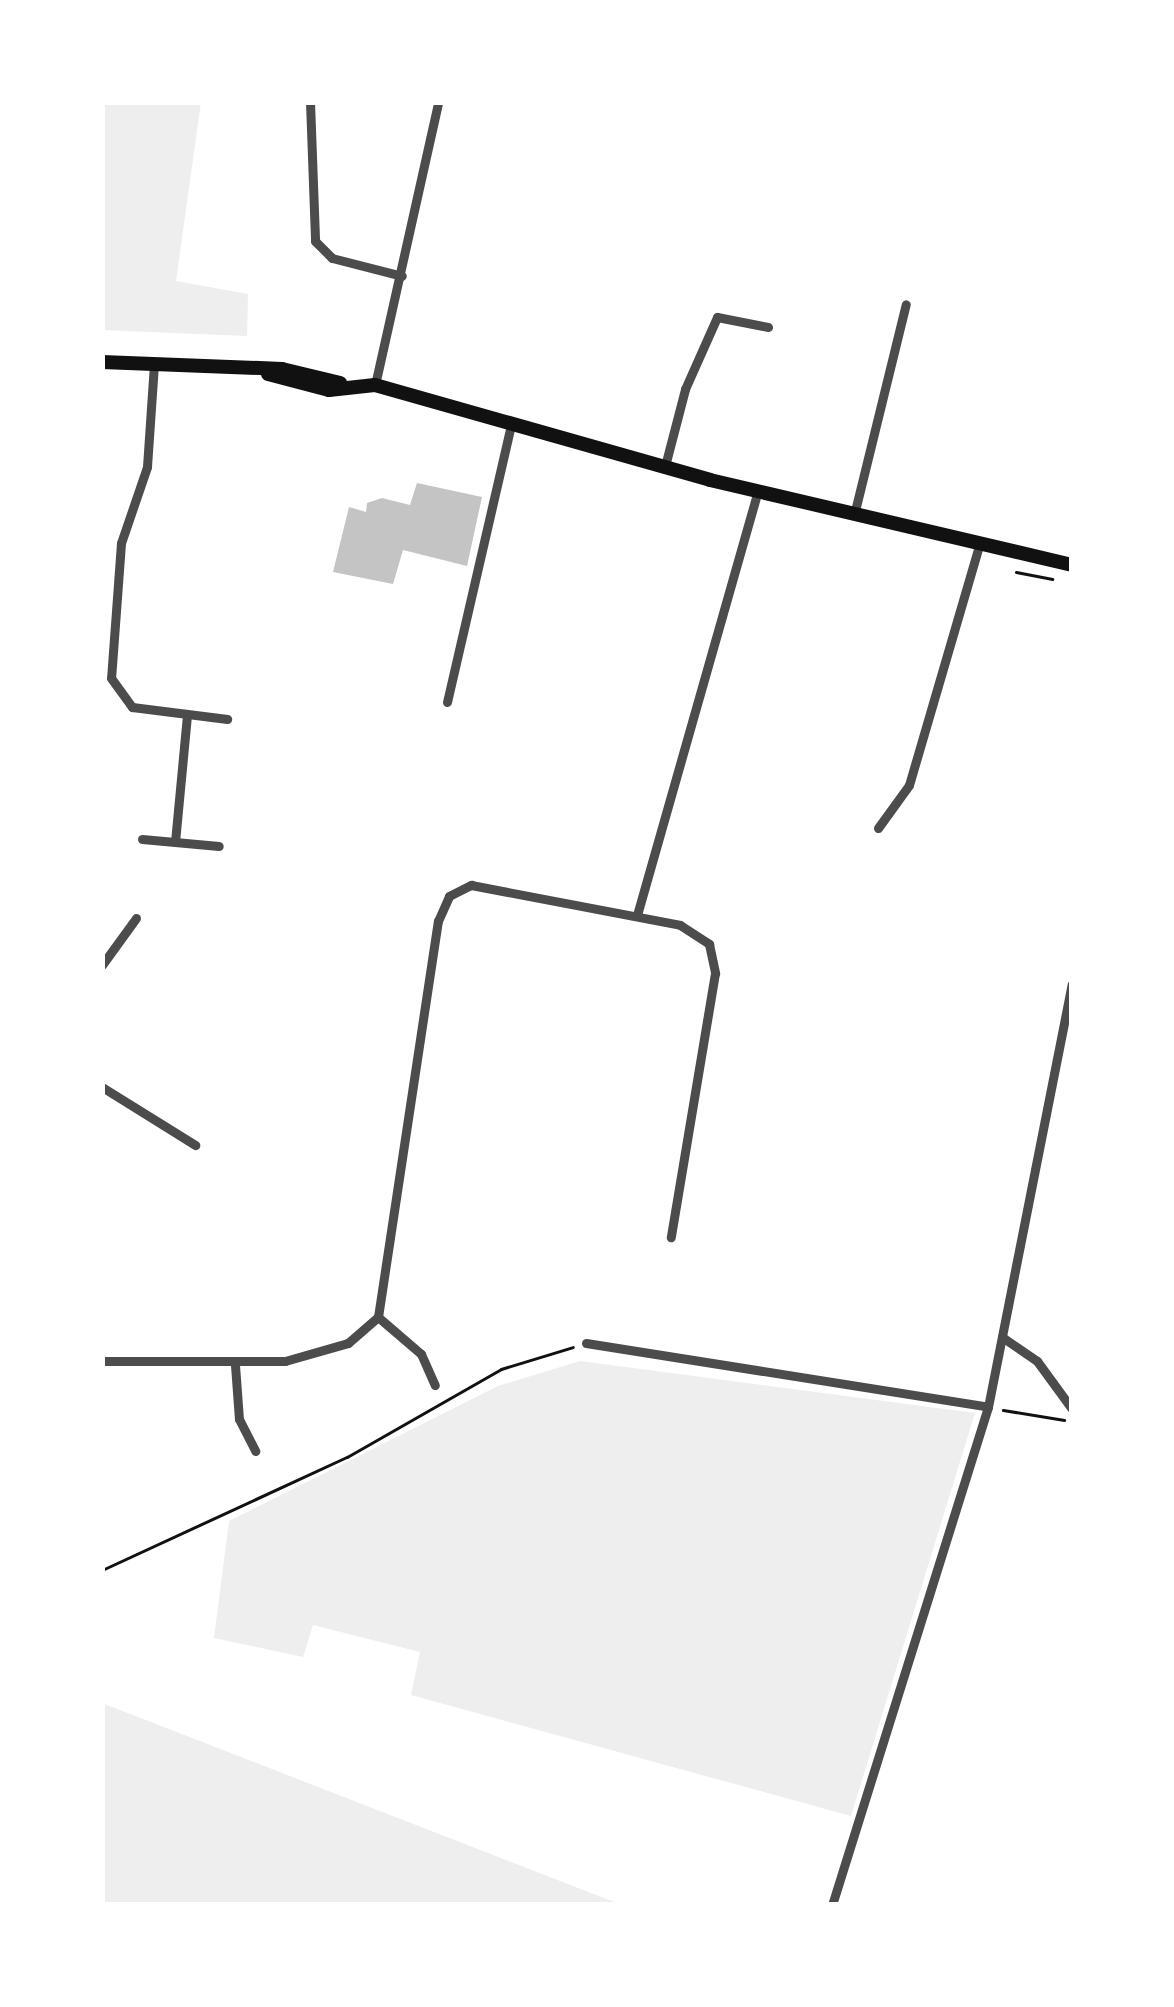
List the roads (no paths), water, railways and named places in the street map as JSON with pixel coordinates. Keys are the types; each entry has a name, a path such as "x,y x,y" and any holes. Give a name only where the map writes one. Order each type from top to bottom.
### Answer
{"main road":[{"path":"102,362 268,374 329,390 340,383 375,385 854,515 1072,565"}],"street":[{"path":"310,102 315,241 332,258 402,276"},
{"path":"375,385 438,102"},
{"path":"854,515 906,304"},
{"path":"665,466 685,389 717,317 768,327"},
{"path":"154,364 147,467 122,542 111,678 132,707 226,718"},
{"path":"447,702 511,424"},
{"path":"637,915 758,490"},
{"path":"878,828 909,785 979,546"},
{"path":"175,842 187,716"},
{"path":"142,839 219,846"},
{"path":"102,1361 235,1365 319,1355 378,1317 443,905 463,887 483,884 690,928 715,963 671,1238"},
{"path":"102,965 136,918"},
{"path":"832,1905 988,1407 1072,984"},
{"path":"102,1087 195,1144"},
{"path":"378,1317 421,1354 435,1385"},
{"path":"1002,1337 1037,1361 1072,1409"},
{"path":"586,1343 988,1407"},
{"path":"235,1365 239,1420 255,1451"}]}
